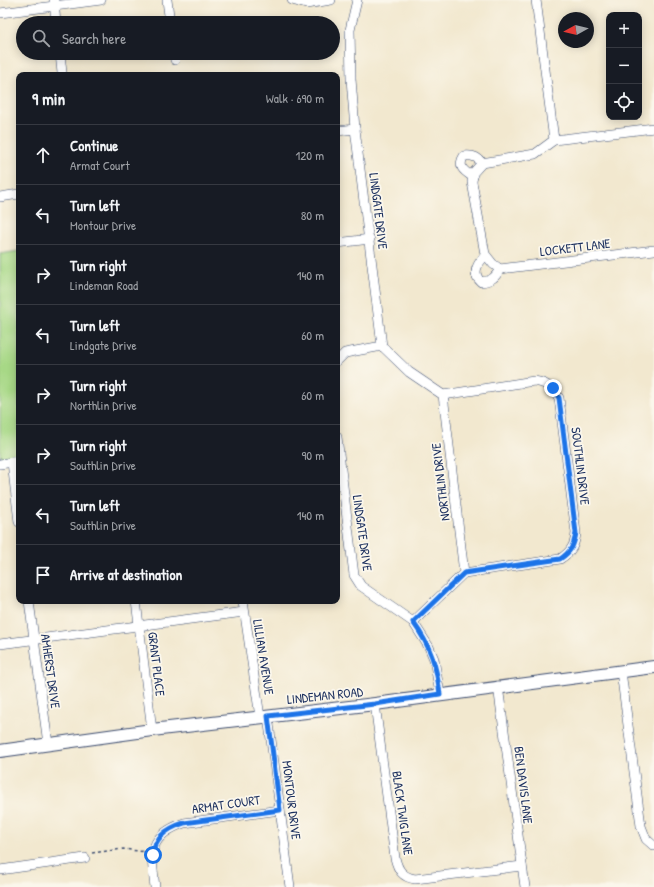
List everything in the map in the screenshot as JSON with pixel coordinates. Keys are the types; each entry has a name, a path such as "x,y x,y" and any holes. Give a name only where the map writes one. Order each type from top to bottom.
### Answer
{"street":[{"path":"0,13 54,3 101,0"},
{"path":"167,0 169,16"},
{"path":"292,0 306,4 330,0"},
{"name":"LINDGATE DRIVE","path":"357,0 350,30 351,79 355,129 370,239 382,346"},
{"path":"536,0 554,140"},
{"path":"54,3 55,16"},
{"path":"61,60 62,72"},
{"path":"485,256 477,267 476,273 477,278 481,282 495,278 496,267 485,256 472,182 473,173 482,163 535,154 554,140 654,128"},
{"path":"340,131 355,129"},
{"path":"473,177 460,166 464,156 470,155 480,160 482,163"},
{"path":"0,197 16,194"},
{"path":"340,243 370,239"},
{"name":"LOCKETT LANE","path":"496,267 654,250"},
{"path":"340,358 345,353 382,346 409,372 443,395"},
{"name":"SOUTHLIN DRIVE","path":"443,395 534,382 545,383 553,388 559,398 576,533 575,542 569,554 560,559 464,573"},
{"name":"NORTHLIN DRIVE","path":"443,395 464,573"},
{"name":"LINDGATE DRIVE","path":"340,461 354,575 361,586 413,622 429,647 434,659 440,694"},
{"path":"0,464 15,462 16,477"},
{"path":"413,622 464,573"},
{"name":"AMHERST DRIVE","path":"29,604 48,744"},
{"name":"GRANT PLACE","path":"136,604 152,730"},
{"name":"LILLIAN AVENUE","path":"243,604 264,716"},
{"path":"0,644 244,612"},
{"name":"LINDEMAN ROAD","path":"0,751 152,730 375,704 498,686 654,667"},
{"path":"621,671 641,826 646,839 654,846"},
{"name":"BEN DAVIS LANE","path":"498,686 525,887"},
{"name":"BLACK TWIG LANE","path":"375,704 395,858 402,874 407,878 415,879 522,866"},
{"name":"MONTOUR DRIVE","path":"264,716 280,810 290,887"},
{"name":"ARMAT COURT","path":"155,887 154,846 162,835 170,828 184,823 280,810"},
{"path":"0,870 85,858"}],"path":[{"path":"85,858 89,853 123,849 153,853"}],"green space":[{"path":"16,251 16,457 0,459 0,254"}],"route":[{"path":"153,855 154,846 162,835 170,828 184,823 280,810 268,716 375,704 440,694 434,659 422,634 413,622 464,573 560,559 569,554 575,542 576,533 559,398 553,388"}]}
